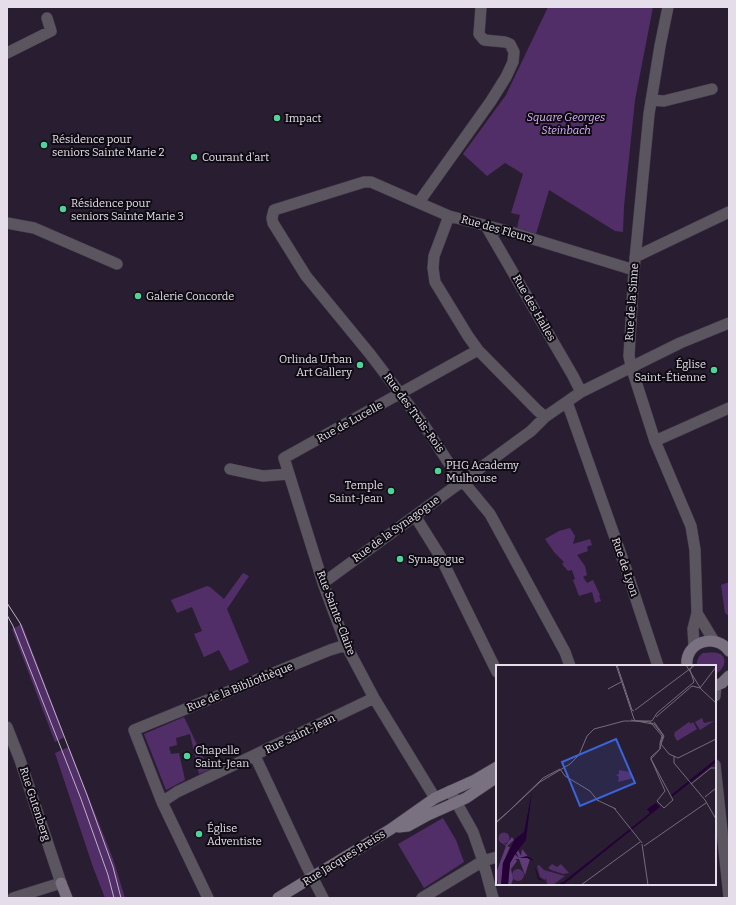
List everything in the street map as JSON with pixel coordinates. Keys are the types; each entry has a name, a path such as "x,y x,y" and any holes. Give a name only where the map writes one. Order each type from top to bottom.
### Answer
{"main road":[{"path":"685,665 689,653 694,646 707,640 724,644"},
{"path":"716,688 729,676"},
{"name":"Rue Jacques Preiss","path":"278,898 391,829 435,798 475,780 496,768"},
{"name":"Rue Jacques Preiss","path":"391,829 408,826 428,815 466,798 496,778"},
{"path":"428,815 436,807 437,803 435,798"},
{"path":"61,883 67,898"}],"street":[{"path":"419,202 491,101 506,77 514,57 514,52 510,44 505,42 484,40 481,38 479,34 481,7"},
{"name":"Rue de la Sinne","path":"668,7 651,100 635,257 629,345 631,366 655,441 691,526 695,550 697,613 693,629 694,646"},
{"path":"7,53 51,31 46,18"},
{"path":"651,100 664,101 712,89"},
{"name":"Rue des Fleurs","path":"274,210 364,182 374,182 449,216 507,231 634,270"},
{"name":"Rue des Trois-Rois","path":"274,210 272,218 273,223 306,276 401,394 424,425 452,468 490,514 565,652 570,665"},
{"path":"635,257 729,212"},
{"path":"449,216 434,256 433,268 435,282 478,350 537,410 546,417"},
{"path":"7,223 34,228 117,264"},
{"name":"Rue des Halles","path":"486,226 581,392"},
{"path":"496,244 499,235 507,231"},
{"name":"Rue de la Synagogue","path":"323,583 464,481 531,431 546,417 581,392 680,343 729,323"},
{"name":"Rue de Lucelle","path":"284,458 478,350"},
{"name":"Rue de Lyon","path":"567,402 624,563 658,665"},
{"path":"655,441 729,408"},
{"name":"Rue Sainte-Claire","path":"284,458 323,583 346,644 374,698 435,798"},
{"path":"230,469 262,476 288,474"},
{"path":"415,516 440,556 496,670"},
{"name":"Rue de la Sinne","path":"697,613 724,644"},
{"name":"Rue de la Bibliothèque","path":"162,802 134,730 346,644"},
{"name":"Rue Saint-Jean","path":"162,802 177,792 374,698"},
{"name":"Rue Gutenberg","path":"7,727 20,760 61,883"},
{"path":"255,756 323,898"},
{"path":"716,774 729,897"},
{"path":"450,791 473,832 493,898"},
{"path":"162,802 208,898"},
{"path":"422,898 483,861 496,856"},
{"path":"13,898 61,883"}],"green space":[{"name":"Square Georges Steinbach","path":"548,7 653,7 635,100 624,206 623,232 615,231 549,190 536,234 517,228 520,215 511,213 523,174 505,163 487,176 463,154 506,95"},
{"path":"570,528 575,536 573,544 590,539 592,545 588,546 588,551 577,555 585,566 587,575 583,577 587,583 593,580 600,595 601,601 595,603 592,592 579,596 573,580 575,579 572,570 568,571 562,564 564,562 554,552 545,539 559,531"},
{"path":"243,573 249,576 227,609 249,662 230,671 219,650 204,657 194,634 202,631 192,607 177,613 171,600 207,586 224,599"},
{"path":"729,582 729,616 725,613 721,585"},
{"path":"22,624 65,737 55,742 12,629"},
{"path":"703,653 721,654 724,659 723,666 716,673 716,665 697,665 700,655"},
{"path":"184,717 209,770 199,774 190,734 176,738 177,745 169,747 171,754 179,753 185,780 166,790 144,734"},
{"path":"69,747 113,859 125,898 105,898 93,867 55,753"},
{"path":"443,818 456,840 464,862 424,888 398,844"}],"tram line":[{"path":"7,603 20,623 87,795 113,867 121,898"},
{"path":"7,615 13,626 81,799 108,875 114,898"}],"place":[{"name":"Impact","path":"277,118"},
{"name":"Résidence pour seniors Sainte Marie 2","path":"44,145"},
{"name":"Courant d'art","path":"194,157"},
{"name":"Résidence pour seniors Sainte Marie 3","path":"63,209"},
{"name":"Galerie Concorde","path":"138,296"},
{"name":"Orlinda Urban Art Gallery","path":"360,365"},
{"name":"Église Saint-Étienne","path":"714,370"},
{"name":"PHG Academy Mulhouse","path":"438,471"},
{"name":"Temple Saint-Jean","path":"391,491"},
{"name":"Synagogue","path":"400,559"},
{"name":"Chapelle Saint-Jean","path":"187,756"},
{"name":"Église Adventiste","path":"199,834"}]}
